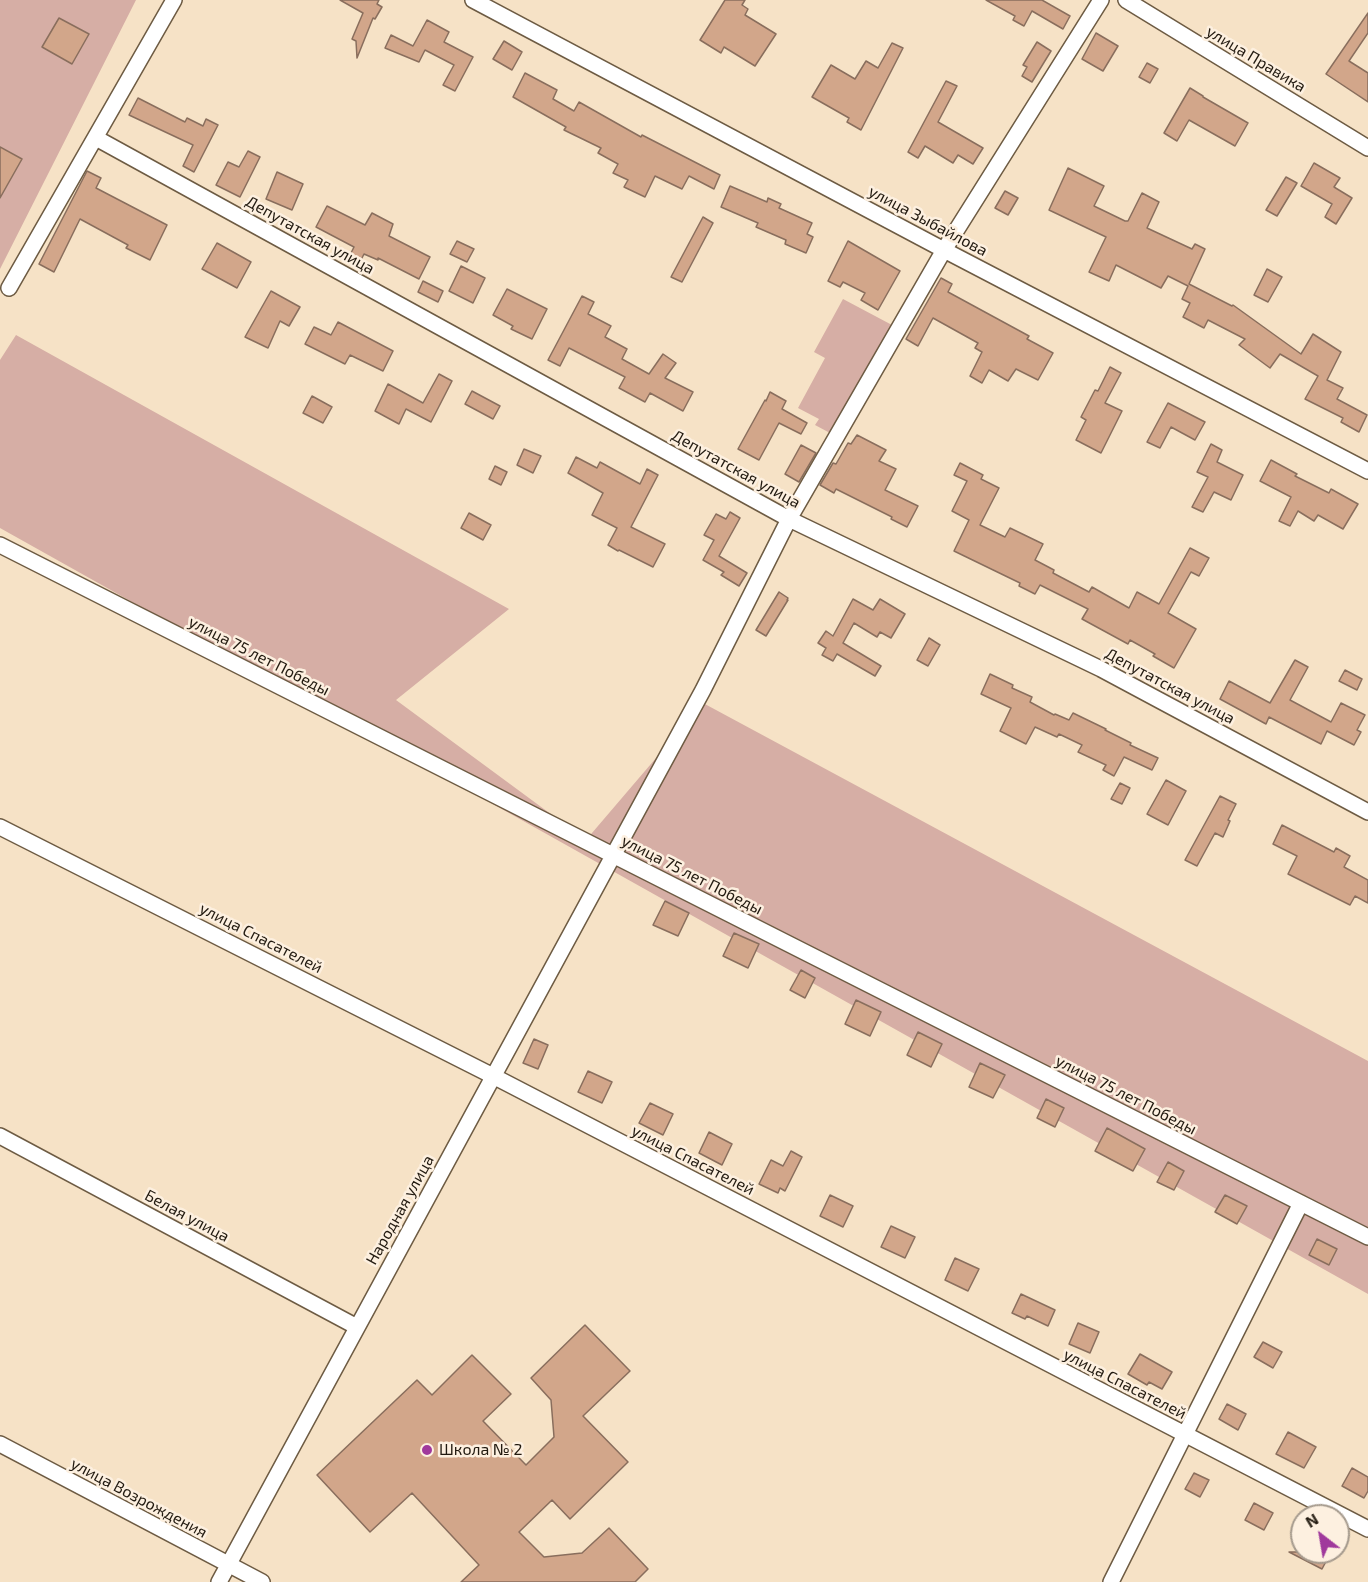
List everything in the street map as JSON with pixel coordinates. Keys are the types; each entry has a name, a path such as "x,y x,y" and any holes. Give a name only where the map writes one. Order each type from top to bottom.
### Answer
{"street":[{"path":"9,288 174,0"},
{"name":"улица Зыбайлова","path":"473,0 944,250 1368,471"},
{"name":"Народная улица","path":"219,1582 703,690 789,519 944,250 1101,0"},
{"name":"улица Правика","path":"1126,0 1368,148"},
{"name":"Депутатская улица","path":"96,138 789,519 1101,669 1368,812"},
{"name":"улица 75 лет Победы","path":"0,545 1368,1237"},
{"name":"улица Спасателей","path":"0,827 493,1076 1368,1529"},
{"name":"Белая улица","path":"0,1136 357,1327"},
{"path":"1111,1582 1301,1203"},
{"name":"улица Возрождения","path":"0,1444 262,1582"}],"shaded area":[{"path":"0,0 136,0 0,269"},
{"path":"843,299 892,325 830,433 815,425 819,419 798,408 825,358 814,352"},
{"path":"16,335 509,609 396,700 586,840 703,703 1368,1061 1368,1294 0,528 0,360"}],"building":[{"path":"340,0 379,0 377,4 382,7 375,19 373,18 357,58 356,41 352,39 363,13"},
{"path":"725,0 745,0 742,5 748,9 745,15 776,34 755,66 724,47 721,53 700,40"},
{"path":"986,0 1042,0 1070,16 1063,29 1032,11 1024,26 1013,20 1015,16"},
{"path":"1368,13 1368,33 1349,61 1368,73 1368,102 1326,74"},
{"path":"59,18 89,34 72,64 42,47"},
{"path":"427,20 449,32 444,42 473,57 455,91 443,85 454,65 425,50 419,62 385,48 391,35 413,46"},
{"path":"1096,33 1118,46 1103,71 1082,59"},
{"path":"504,41 522,52 512,70 493,59"},
{"path":"1037,42 1051,51 1032,82 1022,76 1027,67 1023,65"},
{"path":"892,43 903,48 861,130 847,122 849,118 812,97 831,65 855,79 866,61 878,68"},
{"path":"1147,63 1158,69 1150,83 1139,77"},
{"path":"525,73 557,90 553,99 574,111 579,102 641,137 642,135 720,175 714,189 689,176 682,189 655,176 645,197 624,187 628,180 613,173 618,164 598,153 601,148 564,130 566,127 513,97"},
{"path":"946,81 957,86 938,122 983,148 973,164 958,155 953,163 925,146 918,158 908,152"},
{"path":"1190,88 1248,123 1235,146 1189,120 1177,141 1164,133"},
{"path":"138,98 185,122 187,118 203,126 206,119 218,125 194,172 183,166 193,145 129,115"},
{"path":"0,147 22,159 0,198"},
{"path":"248,151 260,157 240,197 216,185 228,162 239,167"},
{"path":"1314,163 1340,178 1334,187 1352,198 1336,224 1325,217 1332,204 1301,186"},
{"path":"1068,168 1104,186 1094,206 1125,221 1128,221 1142,193 1159,202 1147,228 1192,249 1195,244 1205,249 1189,284 1233,305 1301,354 1313,334 1341,352 1327,380 1343,388 1337,399 1367,415 1359,432 1341,422 1343,418 1305,399 1318,376 1280,354 1270,368 1239,345 1245,339 1208,320 1204,328 1183,317 1190,303 1182,299 1188,286 1168,276 1161,288 1116,265 1109,281 1089,272 1106,237 1049,210"},
{"path":"87,171 101,178 96,188 167,225 150,260 126,248 128,245 80,219 54,272 39,264"},
{"path":"277,172 303,184 292,210 266,199"},
{"path":"1286,177 1297,183 1277,216 1266,210"},
{"path":"730,186 767,202 768,198 781,204 779,208 812,223 807,234 813,237 806,253 785,244 786,240 756,227 758,223 721,207"},
{"path":"1005,191 1018,198 1008,215 995,208"},
{"path":"327,206 365,225 372,213 393,224 389,236 430,257 419,279 378,258 378,260 364,254 361,260 350,255 354,247 316,227"},
{"path":"703,217 713,223 682,282 671,277"},
{"path":"457,241 474,249 467,262 450,254"},
{"path":"848,241 900,271 878,310 861,300 865,293 843,282 840,287 828,281"},
{"path":"217,243 251,262 237,288 202,269"},
{"path":"461,266 485,278 473,303 449,291"},
{"path":"1267,269 1282,277 1268,302 1254,295"},
{"path":"941,278 952,284 948,292 1029,336 1027,339 1053,353 1038,380 1016,369 1008,381 989,370 982,383 970,376 982,352 975,348 978,343 933,318 918,346 906,339"},
{"path":"423,281 443,291 438,302 418,292"},
{"path":"507,289 547,309 532,339 511,329 513,326 493,315"},
{"path":"271,291 300,307 289,326 280,321 268,348 245,337"},
{"path":"582,296 594,302 588,314 611,326 605,337 627,349 622,359 649,374 663,354 676,363 665,378 693,392 683,411 650,393 645,402 619,388 625,377 569,348 560,366 548,360"},
{"path":"338,322 393,351 383,371 350,355 345,364 305,344 314,327 331,335"},
{"path":"1110,367 1121,373 1105,403 1122,411 1101,453 1076,440 1086,420 1081,417"},
{"path":"439,374 452,381 431,422 406,409 399,424 375,411 388,384 423,403"},
{"path":"472,391 500,406 493,419 465,404"},
{"path":"770,392 786,401 782,409 807,423 801,434 779,423 759,460 738,449"},
{"path":"312,396 332,407 323,423 303,413"},
{"path":"1168,403 1205,422 1195,440 1171,427 1160,448 1147,442"},
{"path":"857,435 886,450 879,461 896,469 885,490 918,506 907,527 836,489 834,493 820,485 833,463 836,464 848,443 851,444"},
{"path":"1211,444 1222,450 1217,462 1243,475 1231,500 1214,492 1203,512 1192,507 1208,477 1197,472"},
{"path":"801,445 816,453 799,482 785,474"},
{"path":"524,449 541,456 533,473 517,465"},
{"path":"576,457 597,468 600,462 640,484 647,469 658,475 631,527 665,544 653,567 608,545 617,528 592,515 603,493 568,473"},
{"path":"1271,460 1297,474 1295,476 1329,493 1331,489 1358,504 1343,529 1318,515 1314,521 1298,511 1290,526 1279,521 1291,497 1260,481"},
{"path":"960,463 983,475 981,479 999,488 980,525 1005,537 1010,528 1043,544 1035,560 1054,570 1053,573 1089,592 1092,587 1129,608 1137,592 1159,604 1190,548 1209,558 1199,576 1191,572 1168,613 1196,629 1174,668 1130,640 1128,644 1082,619 1088,609 1040,585 1035,594 1019,586 1020,583 954,551 969,520 952,511 967,481 954,475"},
{"path":"495,466 507,472 501,485 489,479"},
{"path":"730,512 740,518 719,556 747,573 739,586 721,575 724,572 703,560 714,540 704,535 716,514 726,519"},
{"path":"469,513 491,525 483,540 461,528"},
{"path":"779,592 788,600 766,636 756,630"},
{"path":"853,599 873,610 880,599 905,614 891,638 880,632 877,637 854,623 843,643 881,666 875,676 837,654 833,661 822,655 826,648 818,643 826,631 833,636"},
{"path":"929,638 940,645 928,666 917,660"},
{"path":"1295,660 1308,667 1290,700 1331,722 1341,703 1365,715 1357,730 1361,732 1354,745 1327,731 1321,744 1269,717 1266,724 1220,699 1229,681 1270,703"},
{"path":"1345,670 1362,679 1357,690 1339,681"},
{"path":"990,674 1032,697 1030,702 1054,715 1069,720 1073,713 1158,758 1152,770 1124,757 1114,776 1103,770 1106,765 1078,752 1082,745 1059,734 1057,737 1035,727 1026,744 1000,731 1011,708 981,694"},
{"path":"1166,780 1186,791 1168,825 1147,814"},
{"path":"1120,783 1130,788 1122,804 1111,799"},
{"path":"1220,796 1236,804 1223,837 1215,833 1197,866 1185,860"},
{"path":"1282,825 1334,852 1336,848 1350,856 1344,867 1368,880 1368,903 1355,896 1350,905 1288,874 1297,856 1273,844"},
{"path":"665,901 689,913 678,936 653,925"},
{"path":"734,933 759,944 748,968 723,956"},
{"path":"801,970 815,978 805,998 790,990"},
{"path":"856,1000 881,1012 870,1036 845,1024"},
{"path":"918,1032 942,1044 931,1067 907,1055"},
{"path":"534,1039 548,1045 538,1069 523,1063"},
{"path":"980,1063 1005,1075 993,1098 969,1087"},
{"path":"588,1071 612,1082 602,1103 578,1092"},
{"path":"1046,1099 1064,1108 1055,1127 1037,1118"},
{"path":"650,1103 673,1114 663,1135 639,1123"},
{"path":"1107,1128 1145,1149 1133,1171 1095,1151"},
{"path":"709,1132 732,1144 722,1165 699,1153"},
{"path":"791,1151 802,1157 785,1191 780,1188 778,1193 759,1184 771,1160 783,1166"},
{"path":"1168,1162 1184,1171 1174,1190 1157,1182"},
{"path":"830,1195 853,1206 843,1227 820,1216"},
{"path":"1225,1195 1247,1206 1237,1224 1215,1212"},
{"path":"891,1226 915,1237 905,1258 881,1247"},
{"path":"1317,1239 1337,1249 1329,1265 1309,1255"},
{"path":"955,1258 979,1269 968,1291 945,1280"},
{"path":"1021,1294 1055,1310 1048,1326 1027,1316 1025,1319 1012,1313"},
{"path":"1078,1323 1099,1332 1090,1353 1069,1344"},
{"name":"Школа № 2","path":"585,1325 630,1371 583,1416 628,1462 570,1519 552,1500 519,1532 544,1557 582,1553 609,1528 648,1569 635,1582 461,1582 479,1565 412,1493 370,1532 317,1475 417,1380 432,1395 472,1355 511,1394 483,1421 526,1465 554,1437 551,1400 531,1378"},
{"path":"1263,1342 1282,1352 1273,1368 1254,1357"},
{"path":"1140,1354 1172,1372 1162,1389 1149,1382 1147,1385 1128,1374"},
{"path":"1227,1404 1246,1414 1238,1430 1219,1419"},
{"path":"1288,1432 1316,1447 1304,1468 1276,1454"},
{"path":"1352,1468 1368,1477 1368,1491 1364,1498 1342,1486"},
{"path":"1194,1473 1209,1480 1200,1497 1185,1489"},
{"path":"1254,1503 1273,1513 1264,1530 1245,1520"},
{"path":"1312,1564 1325,1564 1322,1569"}],"place":[{"name":"Школа № 2","path":"427,1450"}]}
